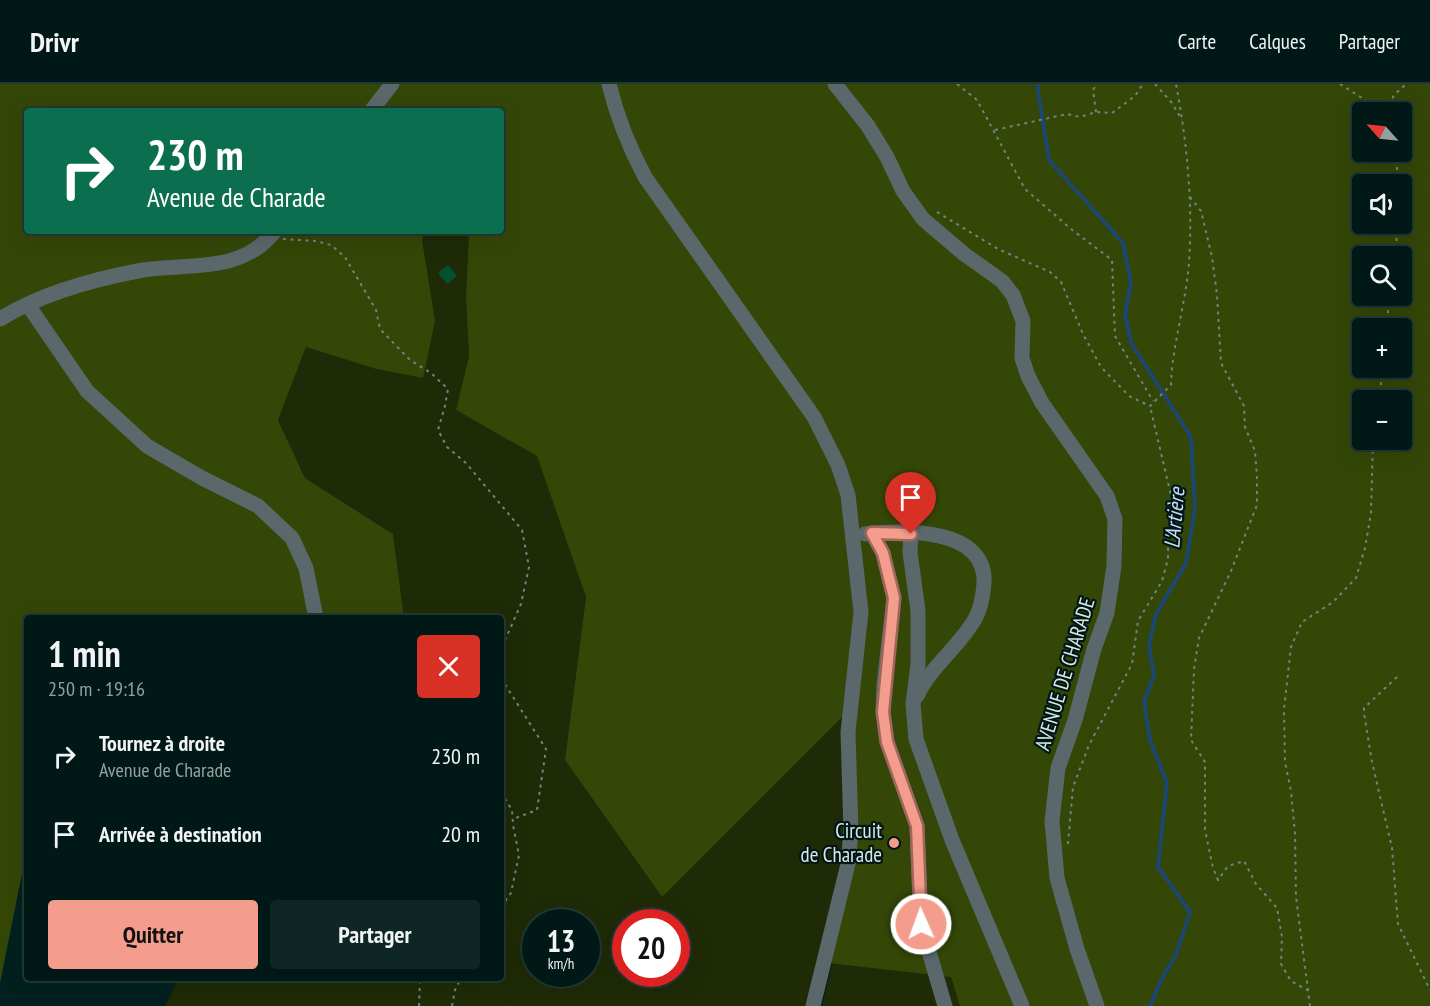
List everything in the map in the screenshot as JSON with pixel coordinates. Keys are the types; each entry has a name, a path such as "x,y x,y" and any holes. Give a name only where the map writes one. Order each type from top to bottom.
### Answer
{"street":[{"path":"373,108 392,84"},
{"path":"609,84 624,133 645,177 802,399 827,440 844,479 855,535 861,612 848,732 851,831 846,874 813,1006"},
{"name":"AVENUE DE CHARADE","path":"835,84 868,126 913,207 941,235 1002,281 1013,295 1023,321 1022,358 1028,376 1042,404 1107,496 1115,519 1114,566 1107,613 1058,768 1052,821 1057,878 1077,949 1097,1006"},
{"path":"0,319 71,287 144,270 219,265 251,251 272,235"},
{"path":"28,305 87,391 147,446 202,478 258,506 292,538 306,568 315,615"},
{"path":"855,535 872,533 946,537 968,546 979,559 984,580 982,602 977,616 966,633 927,678 913,704"},
{"path":"872,533 883,553 894,598 884,684 883,712 887,742 917,826 921,924 945,1006"},
{"path":"911,534 910,552 918,611 918,664 913,704 915,739 952,840 1022,1006"}],"path":[{"path":"957,84 977,100 1025,189 1071,229 1112,260 1115,336 1154,402"},
{"path":"1096,112 1093,90 1097,84"},
{"path":"995,130 1067,114 1080,117 1096,112 1112,113 1135,96 1143,84"},
{"path":"1155,84 1172,103 1183,121"},
{"path":"1150,406 1171,385 1171,367 1182,319 1189,263 1190,197 1183,121 1176,84"},
{"path":"1340,84 1369,102"},
{"path":"1390,102 1404,85"},
{"path":"1190,197 1201,212 1212,257 1221,363 1244,406 1245,427 1254,451 1257,505 1231,571 1199,638 1194,669 1191,740 1205,762 1205,830 1213,868 1218,880 1227,866 1244,861 1256,884 1277,908 1282,937 1281,964 1291,981 1306,990"},
{"path":"913,207 928,207 998,249 1050,272 1061,282 1083,334 1101,367 1129,396 1150,406"},
{"path":"272,235 331,245 345,257 376,310 380,329 410,360 431,373 448,389 438,430 447,447 466,463 522,530 529,567 521,604 504,640"},
{"path":"1067,848 1071,827 1073,787 1089,746 1132,664 1138,621 1162,580 1168,559 1168,541 1177,521 1150,406"},
{"path":"1310,1006 1306,990 1296,897 1291,790 1285,762 1284,709 1292,647 1302,622 1333,602 1356,578 1365,548 1371,513 1373,450"},
{"path":"1397,677 1364,708 1372,762 1392,848 1398,924 1430,990"},
{"path":"504,683 546,749 537,810 513,819"},
{"path":"504,796 513,810 519,855 511,893 504,903"},
{"path":"419,1006 420,981"},
{"path":"452,1006 460,981"}],"green space":[{"path":"0,84 1430,84 1430,1006 960,1006 951,977 829,963 856,839 853,706 662,897 565,760 586,597 537,456 456,410 469,356 466,298 469,234 504,234 504,108 24,108 24,234 423,234 422,240 435,321 423,378 376,369 306,347 278,420 305,478 393,534 404,615 24,615 24,864 0,983"},
{"path":"423,234 469,234 466,298 469,356 456,410 537,455 586,597 565,760 662,897 853,705 848,856 813,1006 165,1006 178,981 504,981 504,615 404,615 393,534 305,478 278,420 306,347 376,369 423,378"},
{"path":"859,838 975,1006 822,1006 849,895"}],"building":[{"path":"448,265 457,276 447,284 438,273"}],"waterway":[{"name":"L'Artière","path":"1037,84 1049,160 1123,243 1131,283 1125,314 1131,343 1191,437 1195,509 1186,563 1156,614 1149,645 1154,676 1144,701 1150,740 1167,783 1158,867 1190,912 1176,955 1161,980 1150,1006"}],"place":[{"name":"Circuit de Charade","path":"894,843"}],"route":[{"path":"911,534 872,533 883,553 894,598 883,712 887,742 917,826 921,924"}]}
